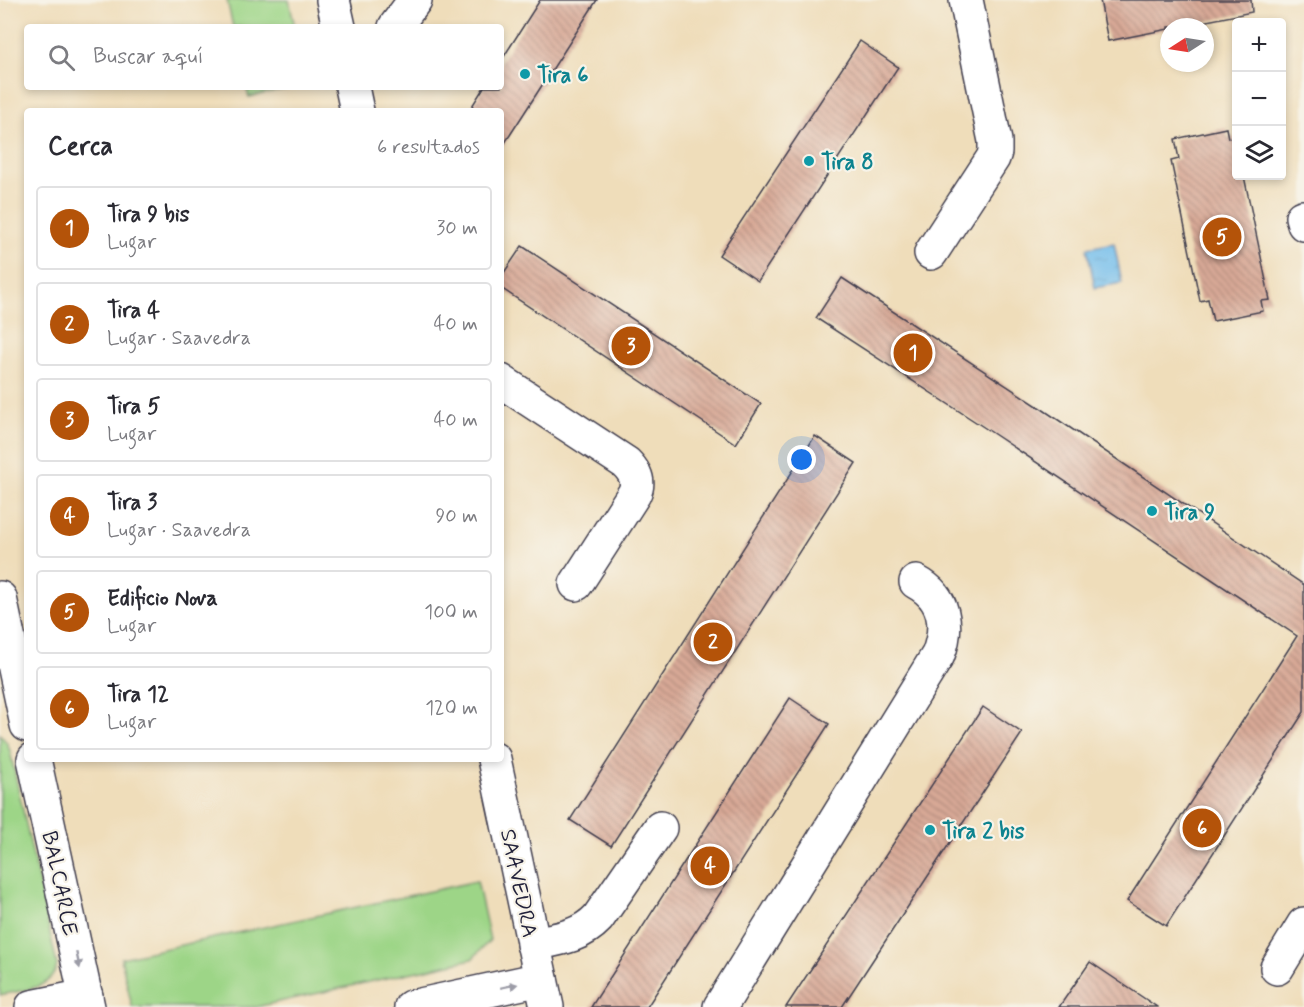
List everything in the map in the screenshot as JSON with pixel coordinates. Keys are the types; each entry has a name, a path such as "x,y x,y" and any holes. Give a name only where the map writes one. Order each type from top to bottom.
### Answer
{"street":[{"path":"333,0 338,24"},
{"path":"397,24 415,0"},
{"path":"931,253 995,152 995,141 966,0"},
{"path":"353,90 356,108"},
{"path":"504,383 626,463 636,477 636,488 633,495 576,584"},
{"path":"720,1007 938,655 944,634 942,612 933,594 916,582"},
{"path":"11,611 16,707"},
{"name":"BALCARCE","path":"35,762 87,1001"},
{"name":"SAAVEDRA","path":"495,762 544,993"},
{"path":"533,944 573,935 592,924 660,828"},
{"path":"1277,968 1304,924"},
{"path":"411,1007 544,993"},
{"path":"32,1007 87,1001"}],"green space":[{"path":"227,0 289,0 294,24 232,24"},
{"path":"247,90 280,90 249,97"},
{"path":"0,734 10,751 57,965 49,980 42,984 34,988 0,995"},
{"path":"477,881 490,940 472,959 256,1007 132,1007 121,958"}],"water":[{"path":"1114,243 1122,283 1095,288 1087,248"}],"building":[{"name":"Tira 6","path":"540,0 597,0 504,144 504,108 471,108 482,90 504,90 504,56"},
{"path":"1100,0 1251,0 1252,12 1214,20 1160,18 1160,31 1108,41"},
{"name":"Tira 8","path":"860,41 898,67 758,281 719,255"},
{"path":"1226,128 1228,138 1232,138 1232,180 1245,180 1270,300 1261,301 1263,311 1213,321 1208,299 1200,301 1171,161 1179,159 1175,139"},
{"path":"522,246 761,404 736,444 504,290 504,273"},
{"path":"842,278 1304,585 1304,712 1166,926 1127,901 1297,636 816,318"},
{"path":"815,436 856,463 611,846 570,820"},
{"path":"790,698 829,724 647,1007 591,1007"},
{"name":"Tira 2 bis","path":"983,707 1022,733 842,1007 786,1007"},
{"path":"1090,962 1157,1007 1059,1007"}],"place":[{"name":"Tira 6","path":"525,74"},
{"name":"Tira 8","path":"809,161"},
{"name":"Edificio Nova","path":"1222,237"},
{"name":"Tira 5","path":"631,346"},
{"name":"Tira 9 bis","path":"913,353"},
{"name":"Tira 9","path":"1152,511"},
{"name":"Tira 4","path":"713,642"},
{"name":"Tira 12","path":"1202,828"},
{"name":"Tira 2 bis","path":"930,830"},
{"name":"Tira 3","path":"710,866"}]}
